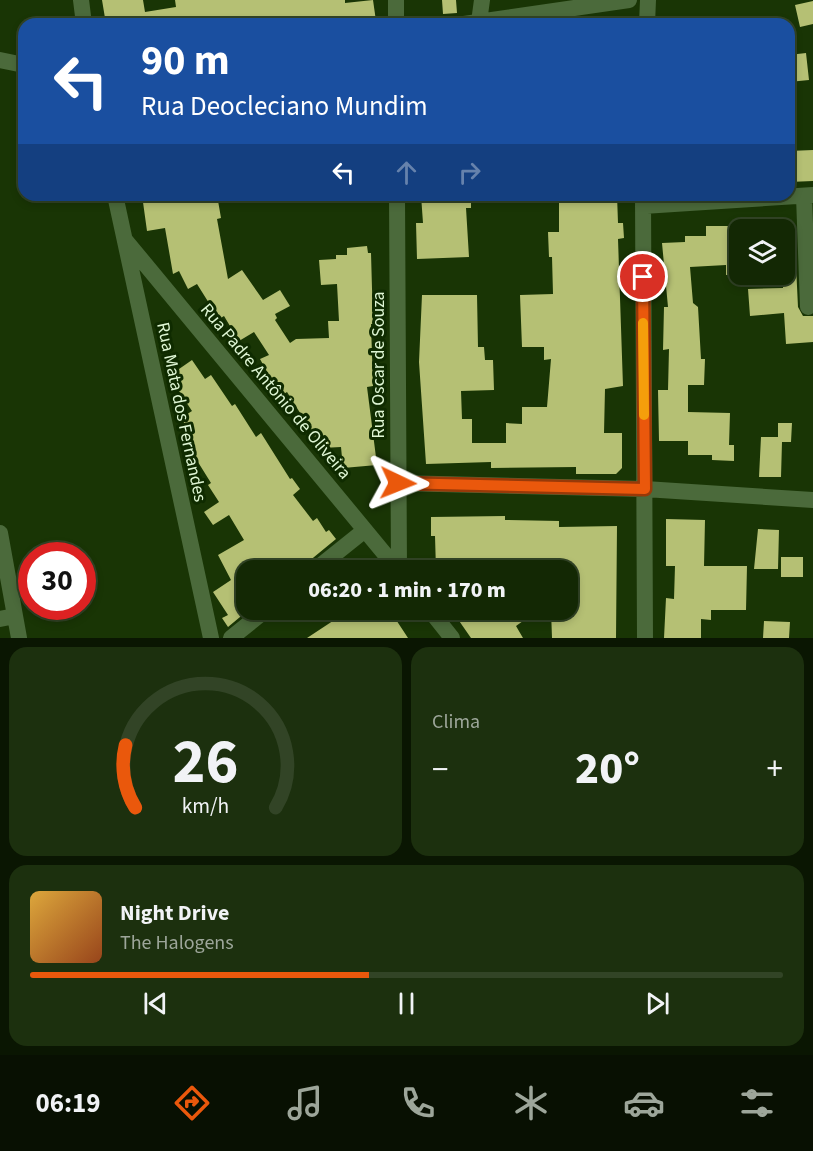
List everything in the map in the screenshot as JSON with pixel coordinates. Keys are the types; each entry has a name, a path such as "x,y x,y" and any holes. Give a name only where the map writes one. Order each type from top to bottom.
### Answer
{"street":[{"path":"81,0 83,18"},
{"path":"396,0 396,18"},
{"path":"474,18 482,0"},
{"path":"506,18 629,0"},
{"path":"647,18 648,0"},
{"path":"0,60 18,64"},
{"path":"808,196 808,307"},
{"name":"Rua Mata dos Fernandes","path":"117,201 211,638"},
{"name":"Rua Oscar de Souza","path":"397,201 398,560"},
{"path":"643,201 645,638"},
{"name":"Rua Padre Antônio de Oliveira","path":"124,238 390,560"},
{"path":"398,483 645,489 813,500"},
{"path":"328,560 365,530"},
{"path":"0,533 8,617 18,638"},
{"path":"231,638 253,620"},
{"path":"438,620 452,638"}],"building":[{"path":"102,0 143,0 145,12 176,7 175,0 345,0 345,3 373,0 376,18 105,18"},
{"path":"442,0 456,0 457,13 443,14"},
{"path":"813,1 813,24 800,27 795,5"},
{"path":"806,53 809,80 795,81 795,54"},
{"path":"813,150 813,181 795,182 795,151"},
{"path":"143,201 218,201 221,218 217,219 228,279 242,270 263,300 280,290 290,306 275,314 277,318 275,320 290,343 296,339 329,338 328,321 339,321 337,284 321,285 319,260 336,259 336,255 347,255 347,248 367,246 368,253 371,253 373,386 367,387 377,465 343,468 341,447 322,448 287,392 277,398 268,384 272,381 260,359 269,355 254,332 239,341 224,316 219,319 197,284 188,289 179,271 173,274 165,228 147,231"},
{"path":"421,201 471,201 471,208 466,208 469,257 417,259 416,223 423,223"},
{"path":"559,201 617,201 618,223 623,223 624,238 618,239 623,386 605,389 604,433 622,433 622,468 616,474 576,474 576,467 491,468 491,462 426,464 419,362 422,295 477,295 478,347 484,347 485,360 493,360 494,390 461,391 462,419 472,419 472,443 506,443 506,423 522,424 522,407 547,407 551,359 544,360 544,347 522,347 520,295 553,294 552,257 549,257 548,232 559,232"},
{"path":"706,226 729,226 729,275 726,275 726,265 690,267 693,303 698,307 701,359 705,359 704,385 688,385 688,412 730,413 729,445 734,445 734,461 712,460 712,455 688,455 688,441 659,441 658,390 668,390 669,349 663,350 664,307 668,307 662,243 685,242 685,236 706,236"},
{"path":"795,244 798,307 803,316 813,316 813,342 786,344 784,313 750,316 748,289 783,288 783,285 795,285"},
{"path":"192,360 205,379 211,375 232,406 235,404 256,437 261,433 290,479 292,478 300,489 293,495 313,521 317,518 326,532 329,530 336,539 310,560 236,560 236,620 228,627 222,618 228,615 213,592 231,580 218,555 244,540 229,515 213,525 204,512 219,502 208,485 211,483 188,446 191,444 185,435 190,432 181,418 192,411 169,376"},
{"path":"778,423 792,423 791,442 782,442 781,477 759,477 761,437 778,437"},
{"path":"505,516 505,520 559,521 559,527 617,526 616,638 552,638 551,620 578,620 578,560 436,560 435,536 431,536 431,517"},
{"path":"666,519 705,520 704,566 747,566 746,610 711,610 711,620 701,619 701,638 664,638 666,598 674,599 675,566 666,566"},
{"path":"758,529 779,530 778,569 754,569"},
{"path":"781,557 803,557 803,577 781,577"},
{"path":"334,620 396,620 408,638 307,638"},
{"path":"458,620 523,621 516,626 523,638 471,638"},
{"path":"764,621 790,622 789,638 763,638"}],"slow traffic":[{"path":"643,323 644,415"}],"route":[{"path":"398,483 645,489 643,277"}]}
